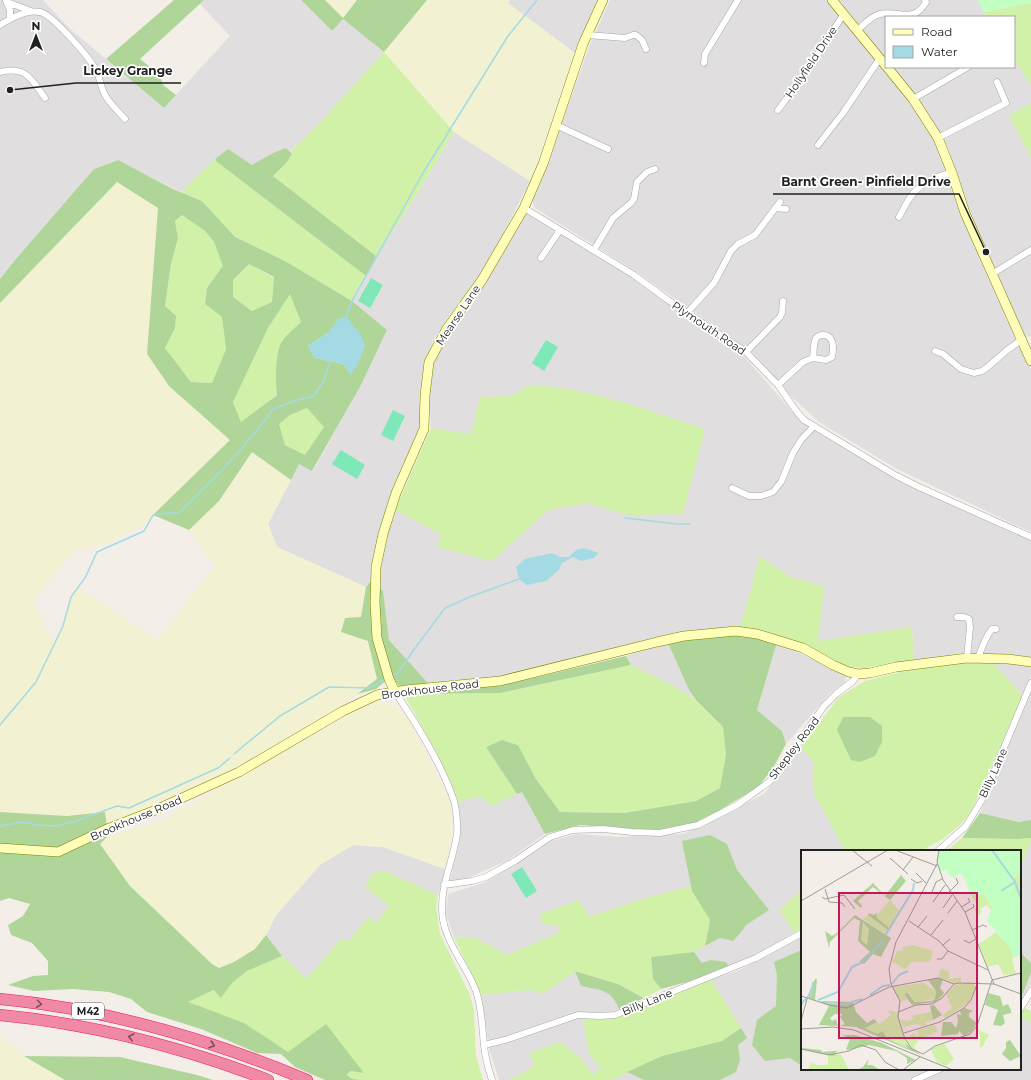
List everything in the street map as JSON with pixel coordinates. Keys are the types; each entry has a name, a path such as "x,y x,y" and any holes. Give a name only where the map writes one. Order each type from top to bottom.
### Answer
{"highway":[{"name":"M42","path":"0,999 80,1010 116,1017 211,1044 307,1080"},
{"name":"M42","path":"0,1014 43,1020 107,1032 170,1046 268,1080"}],"street":[{"name":"Mearse Lane","path":"395,692 389,679 377,638 374,603 376,567 396,493 424,428 425,396 429,362 446,330 482,280 524,208 543,164 583,44 603,0"},
{"path":"704,62 705,54 738,0"},
{"path":"832,0 885,64"},
{"path":"857,31 870,19 880,14 910,15 922,8 925,0"},
{"path":"6,1 31,11 41,12 50,16 87,56 96,71 106,96 125,119"},
{"path":"6,1 10,10 10,19"},
{"path":"0,25 10,19 31,11"},
{"name":"Hollyfield Drive","path":"778,110 805,74 843,15"},
{"path":"588,35 624,38 636,35 642,40 646,49"},
{"path":"818,145 843,113 880,58"},
{"path":"889,68 912,98 938,138 966,215 1031,361"},
{"path":"912,98 966,68"},
{"path":"0,72 8,70 21,72 29,76 45,98"},
{"path":"938,138 1006,103 997,82"},
{"path":"556,124 608,149"},
{"path":"594,250 613,218 634,199 637,182 647,172 655,169"},
{"path":"899,217 911,196 918,189 931,180 952,173"},
{"path":"688,312 714,283 731,251 738,244 755,235 780,202"},
{"name":"Plymouth Road","path":"524,208 634,275 668,300 746,352 778,385 804,420 919,487 1031,537"},
{"path":"775,208 786,209"},
{"path":"542,258 560,230"},
{"path":"992,274 1031,250"},
{"path":"746,352 780,317 782,313 782,301"},
{"path":"778,385 803,362 813,358 826,360 832,357 834,350 832,339 828,336 821,335 816,338 813,358"},
{"path":"935,351 943,354 962,369 974,373 982,371 1021,340"},
{"path":"732,488 749,496 761,496 773,492 782,482 797,447 814,426"},
{"path":"957,617 969,619 970,627 967,658"},
{"path":"978,658 983,643 989,632 992,629 996,629"},
{"name":"Brookhouse Road","path":"0,848 58,852 240,772 343,710 377,695 406,690 500,681 684,636 736,630 787,642 849,672 858,674"},
{"path":"858,674 896,667 967,658 1008,659 1031,662"},
{"name":"Shepley Road","path":"444,885 472,881 486,877 515,861 550,837 572,830 603,829 660,833 698,825 737,805 769,782 780,769 824,706 836,694 853,681 858,674"},
{"path":"377,695 389,679"},
{"name":"Billy Lane","path":"939,850 966,826 983,798 1031,683"},
{"path":"395,692 428,745 455,802 458,833 444,885 442,902 443,920 450,940 476,990 480,1007 487,1063 492,1080"},
{"name":"Billy Lane","path":"484,1045 505,1040 578,1015 615,1015 756,958 801,934"},
{"path":"1021,1007 1031,991"},
{"path":"915,1080 938,1070"}],"shaded area":[{"path":"0,0 43,0 69,28 164,108 230,36 200,4 204,0 301,0 332,31 343,18 384,52 324,118 263,178 228,149 215,159 181,192 117,160 94,169 0,279"},
{"path":"510,0 599,0 575,53 507,3"},
{"path":"610,0 828,0 908,98 941,150 1031,368 1031,532 897,469 819,422 790,395 751,351 629,267 535,208 532,200 539,187 589,47"},
{"path":"838,0 978,0 986,16 885,16 885,60"},
{"path":"1015,61 1031,85 1031,104 1009,115 1031,158 1031,336 1024,338 968,208 948,148 926,110 892,68 1015,68"},
{"path":"454,132 530,181 485,269 448,317 435,337 425,361 421,425 372,580 366,587 277,547 268,524 299,464 313,471 361,385 387,330 352,301 376,256 406,212"},
{"path":"526,213 615,266 743,355 796,416 817,432 892,476 1031,540 1031,657 961,653 914,661 912,627 818,641 824,586 790,577 760,556 740,627 672,633 501,677 428,683 389,640 383,591 377,584 387,536 395,510 441,534 437,547 492,561 548,510 587,503 629,515 528,385 512,396 480,397 471,434 431,428 429,397 432,364 445,339 495,266"},
{"path":"777,642 846,676 845,682 829,694 786,744 782,731 757,710"},
{"path":"668,643 689,690 696,700 670,684 631,665 626,656"},
{"path":"993,663 1031,665 1031,675 1023,696"},
{"path":"1031,692 1031,824 980,813"},
{"path":"801,747 813,761 814,793 844,850 801,850 801,891 779,910 794,933 756,955 706,974 694,952 735,930 635,901 589,917 579,900 538,915 544,924 561,926 557,934 507,955 476,938 454,937 446,914 448,894 486,882 551,841 577,834 620,837 683,834 723,816 765,793"},
{"path":"522,791 545,834 508,860 468,878 450,881 460,838 458,802 481,796 491,806"},
{"path":"1031,841 1031,984 1021,1003 1021,866"},
{"path":"353,845 383,847 445,869 438,895 423,889 365,887 389,906 376,924 368,918 348,942 342,938 306,979 282,956 266,935 277,914 320,865"},
{"path":"801,938 801,1070 931,1070 909,1080 720,1080 736,1072 722,1041 741,1028 711,979 735,972"},
{"path":"575,971 581,985 605,991 615,1000 619,1009 612,1012 582,1012 589,1054 601,1068 593,1076 582,1059 529,1053 535,1066 510,1080 499,1080 490,1052 481,995 530,990 543,994"},
{"path":"1021,1018 1031,1023 1031,1080 924,1080 945,1070 1021,1070"},
{"path":"627,1072 679,1080 612,1080"}],"green space":[{"path":"174,0 204,0 140,59 160,75 163,85 176,95 164,108 106,59"},
{"path":"301,0 325,0 343,18 357,0 427,0 384,52 343,19 332,31"},
{"path":"325,0 357,0 343,18"},
{"path":"427,0 510,0 508,3 575,53 530,181 454,132 384,52"},
{"path":"978,0 1031,0 1031,3 983,12"},
{"path":"1031,3 1031,85 1015,61 1015,16 985,16 983,12"},
{"path":"384,52 454,132 406,212 376,256 269,173 324,118"},
{"path":"1031,104 1031,158 1009,115"},
{"path":"286,148 292,154 287,162 273,176 376,256 366,276 215,159 228,149 252,165 273,153"},
{"path":"215,159 366,276 352,301 285,261 235,237 202,201 181,192"},
{"path":"118,160 173,189 202,201 235,237 285,261 352,301 387,330 361,385 312,471 299,464 291,480 252,452 219,501 189,530 153,515 230,440 169,386 147,354 158,208 117,182 0,303 0,279 94,169","holes":["182,215 205,231 214,242 223,266 207,288 205,304 222,317 226,349 212,383 191,382 165,348 175,328 176,316 165,306 171,264 178,238 175,221","249,264 274,277 272,302 252,311 233,297 233,280","290,294 301,322 283,340 278,351 276,366 277,395 241,422 233,402 268,328","328,333 351,375 344,364 315,358 308,346","307,408 324,427 305,455 285,445 279,424 290,415"]},
{"path":"117,182 159,208 149,325 169,386 230,440 142,526 95,548 75,549 33,601 54,645 63,626 71,597 78,588 158,640 215,566 189,530 219,501 252,452 291,480 268,524 277,547 366,587 361,618 378,680 336,709 234,770 151,811 105,823 104,812 67,816 0,812 0,303"},
{"path":"182,215 205,231 214,242 224,266 207,288 205,304 222,317 226,349 212,383 191,382 165,348 175,328 165,306 171,264 178,238 175,221"},
{"path":"249,264 274,278 272,302 252,311 233,297 233,280"},
{"path":"371,278 383,285 370,308 358,301"},
{"path":"290,293 301,322 282,341 276,383 277,394 241,423 233,401 268,328"},
{"path":"546,340 558,347 544,371 532,363"},
{"path":"528,385 573,390 596,395 640,407 705,429 683,514 629,515 587,503 548,510 492,561 437,547 441,534 395,510 431,428 471,434 480,397 512,396"},
{"path":"307,408 325,427 305,455 285,445 279,424 290,415"},
{"path":"393,410 405,416 393,441 381,435"},
{"path":"341,450 365,465 357,479 332,464"},
{"path":"760,556 790,577 824,586 818,641 912,627 914,661 863,668 846,666 818,651 788,639 740,627"},
{"path":"372,580 383,591 389,640 428,683 399,686 392,678 388,679 376,689 357,694 377,679 368,641 341,632 345,618 361,617 366,587"},
{"path":"742,633 777,642 757,710 782,731 786,744 773,768 758,787 715,813 693,824 660,831 580,825 545,834 522,792 517,794 486,747 502,740 518,745 536,779 560,812 624,813 696,801 720,788 726,754 723,727 696,700 689,690 668,643"},
{"path":"626,656 631,665 500,693 414,694 491,686 538,677"},
{"path":"966,662 993,663 1023,696 972,810 962,823 944,838 923,850 844,850 814,793 813,761 801,747 839,697 865,681 900,672"},
{"path":"631,665 670,684 696,700 723,727 726,754 720,788 696,801 624,813 560,812 536,779 518,745 502,740 486,747 517,794 491,806 481,796 458,802 433,748 404,695 500,693"},
{"path":"376,699 392,705 406,715 451,803 452,834 445,869 383,847 353,845 320,865 277,914 266,935 255,949 234,962 219,968 212,964 130,887 100,844 108,836 161,821"},
{"path":"843,717 870,717 882,726 882,742 875,756 860,762 851,760 837,730"},
{"path":"0,812 67,816 105,812 108,836 100,844 130,886 212,964 219,968 234,962 255,949 266,935 282,956 247,971 232,983 221,998 214,990 188,1002 244,1023 288,1052 326,1024 364,1073 350,1071 347,1075 352,1079 362,1080 325,1080 295,1067 281,1054 257,1053 201,1029 147,1012 131,999 109,992 73,989 34,991 8,985 33,976 48,975 48,961 32,943 11,935 8,925 23,916 30,904 9,898 0,901"},
{"path":"980,813 1019,822 1031,820 1031,838 962,838"},
{"path":"710,835 727,844 737,870 769,910 746,925 733,941 720,938 705,946 710,920 692,891 682,841"},
{"path":"962,838 1031,838 1021,866 1021,850 947,850"},
{"path":"522,867 537,891 526,898 511,874"},
{"path":"377,872 387,872 438,895 436,907 440,934 470,995 474,1011 476,1056 483,1080 352,1079 347,1075 350,1071 364,1073 288,1052 273,1042 187,1002 215,990 221,997 232,983 247,971 282,956 306,979 342,938 348,942 368,917 376,923 389,906 365,887 371,875"},
{"path":"691,886 692,891 710,920 705,946 694,952 651,957 653,979 661,989 645,998 618,984 576,971 543,994 530,990 481,995 454,937 476,938 507,955 557,934 561,926 544,924 538,915 579,900 589,917 635,901"},
{"path":"801,891 801,929 794,933 779,910"},
{"path":"799,951 801,952 801,1065 790,1058 765,1061 752,1045 757,1020 776,1006 777,975 774,962"},
{"path":"694,952 702,963 711,960 726,962 729,967 709,976 661,989 653,979 651,957"},
{"path":"1021,953 1031,963 1031,972 1021,998"},
{"path":"575,971 618,984 644,998 619,1009 616,1002 608,994 599,990 581,986"},
{"path":"711,979 741,1028 722,1041 662,1056 612,1080 510,1080 534,1066 529,1053 560,1042 582,1059 593,1075 601,1068 589,1054 583,1019 616,1018"},
{"path":"1025,1008 1031,1011 1031,1023 1021,1018 1021,1013"},
{"path":"741,1028 747,1038 738,1045 740,1060 736,1072 720,1080 644,1080 627,1072 662,1056 722,1041"},
{"path":"0,1035 24,1056 65,1080 0,1080"},
{"path":"24,1056 120,1057 213,1080 65,1080"}],"water":[{"path":"346,317 360,333 365,345 360,360 351,375 344,364 315,358 308,346 328,333 338,319"},
{"path":"584,548 598,553 594,558 581,561 573,557 562,563 559,570 546,581 527,585 519,579 516,567 525,559 552,553 560,557 569,557 576,550"}],"waterway":[{"path":"346,318 352,301 423,173 508,36 537,0"},
{"path":"0,725 36,682 63,626 71,597 85,578 97,552 144,531 153,515 179,513 227,465 273,409 294,401 314,396 324,380 331,359"},
{"path":"625,518 690,524"},
{"path":"392,676 398,673 445,608 472,596 519,579"},
{"path":"234,754 280,716 329,687 369,688 386,679"},
{"path":"0,826 22,822 56,826 76,821 117,806 129,808 218,768 230,758"}],"place":[{"name":"Lickey Grange","path":"10,90"},
{"name":"Barnt Green- Pinfield Drive","path":"986,252"}]}
